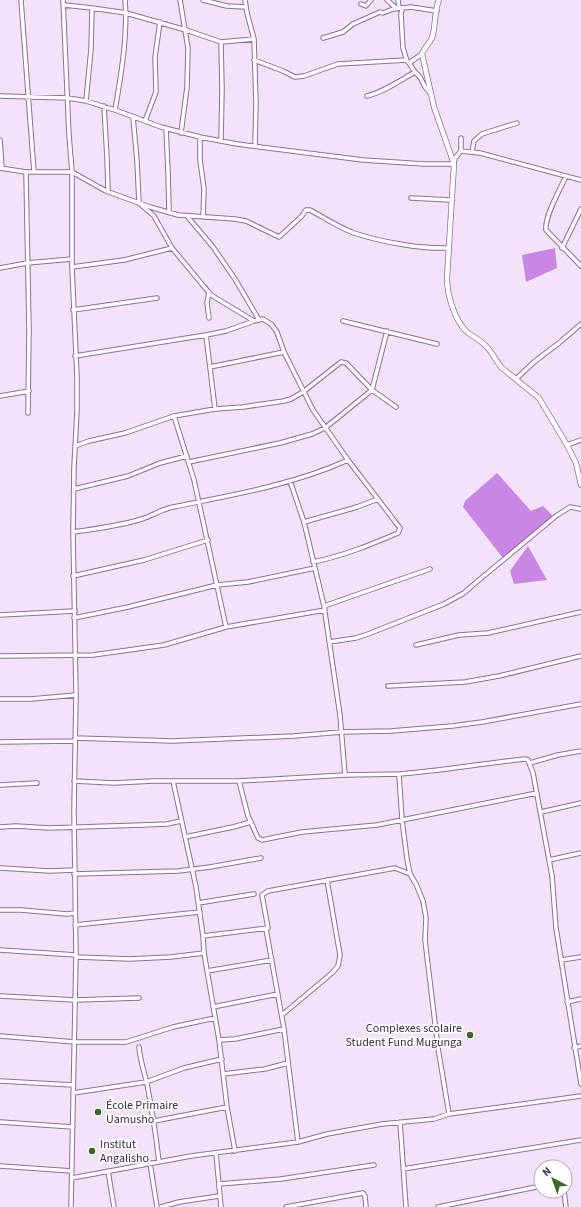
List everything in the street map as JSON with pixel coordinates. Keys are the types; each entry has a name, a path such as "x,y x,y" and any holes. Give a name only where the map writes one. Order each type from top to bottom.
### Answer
{"street":[{"path":"21,0 34,172"},
{"path":"63,0 72,172 72,267 77,377 73,532 76,695 74,781 76,956 73,1085 74,1127 71,1207"},
{"path":"115,110 120,83 126,13 125,0"},
{"path":"180,0 188,48 187,87 181,132"},
{"path":"203,0 227,6 246,7"},
{"path":"245,0 254,39 256,103 255,146"},
{"path":"361,4 366,6 371,0"},
{"path":"387,0 399,8"},
{"path":"398,0 401,14 403,48 408,62 420,77 425,88 431,94"},
{"path":"440,0 432,38 423,50 422,54 438,120 454,164"},
{"path":"64,6 126,13 160,22 221,42 254,39"},
{"path":"323,38 343,32 362,19 380,12 383,14 399,8 411,7 437,11"},
{"path":"86,101 91,49 92,8"},
{"path":"145,121 156,92 155,58 160,22"},
{"path":"221,42 221,141"},
{"path":"254,60 295,77 304,76 338,64 395,60 408,62 422,54"},
{"path":"367,96 386,89 415,72"},
{"path":"0,96 68,98 86,101 166,128 221,141 363,160 424,164 454,164"},
{"path":"104,106 108,191"},
{"path":"133,117 139,203 154,216 172,248 211,295 254,320"},
{"path":"472,152 474,141 482,134 517,123"},
{"path":"166,128 168,211"},
{"path":"200,137 200,160 204,189 203,217"},
{"path":"462,138 461,151 455,158 451,200 447,289 454,310 466,331 487,346 497,363 539,398 576,463 581,486"},
{"path":"0,140 1,168 26,172 72,172 108,191 139,203 178,215 235,218 246,221 279,237 301,217 306,210 310,210 334,224 354,233 388,242 430,248 449,248"},
{"path":"461,151 486,154 581,180"},
{"path":"26,172 28,413"},
{"path":"566,176 545,226 546,230 562,248 581,266"},
{"path":"411,198 451,200"},
{"path":"562,248 581,208"},
{"path":"187,216 214,247 259,320"},
{"path":"72,267 124,260 172,248"},
{"path":"0,268 27,263 72,260"},
{"path":"209,318 207,303 210,292"},
{"path":"74,310 157,298"},
{"path":"75,356 226,331 254,320 263,319 271,324 277,332 284,352 303,392 325,428 400,528 398,533 342,555 313,562"},
{"path":"343,321 438,344"},
{"path":"516,379 534,362 581,324"},
{"path":"189,462 280,444 312,434 325,428 372,390 387,331"},
{"path":"206,335 215,409"},
{"path":"210,367 284,352"},
{"path":"75,446 88,441 125,433 174,416 291,399 303,392 341,362 346,363 372,390 396,407"},
{"path":"0,396 29,391"},
{"path":"174,416 200,501 226,627"},
{"path":"567,446 581,440"},
{"path":"74,489 128,476 160,463 187,456"},
{"path":"73,532 142,519 172,507 290,481 312,475 348,460"},
{"path":"290,481 304,522 324,608 342,732 345,775"},
{"path":"304,522 357,507 378,499"},
{"path":"329,642 356,638 444,604 464,593 556,516 570,507 581,509"},
{"path":"73,576 144,560 208,540"},
{"path":"74,618 128,607 217,585 248,582 315,568"},
{"path":"0,656 93,655 164,645 226,627 324,608 430,569"},
{"path":"0,615 75,611"},
{"path":"416,645 459,635 488,633 581,612"},
{"path":"388,686 465,682 500,676 581,656"},
{"path":"0,699 31,699 76,695"},
{"path":"0,742 75,740 173,741 391,730 452,726 482,722 581,704"},
{"path":"530,763 558,755 581,751"},
{"path":"74,781 114,783 153,780 239,781 345,775 399,774 453,769 528,759 541,812 552,876 560,960 581,1084"},
{"path":"399,774 402,820 407,859 410,874 423,901 426,918 424,940 438,1048 449,1114"},
{"path":"174,781 181,822 193,870 200,912 204,953 222,1059 227,1107 235,1151"},
{"path":"239,781 251,822 258,838 262,840 302,832 377,825 537,793"},
{"path":"0,785 37,783"},
{"path":"541,812 581,803"},
{"path":"0,827 16,826 50,828 142,826 181,822"},
{"path":"185,837 251,822"},
{"path":"549,860 581,853"},
{"path":"0,868 74,872 146,873 193,870 261,858"},
{"path":"298,1142 282,1015 266,929 268,928 262,895 264,893 327,880 395,868 410,874"},
{"path":"282,1015 332,973 338,966 340,955 327,880"},
{"path":"198,903 254,894"},
{"path":"0,910 21,910 68,914 75,913"},
{"path":"75,925 200,912"},
{"path":"203,936 266,929"},
{"path":"0,950 130,959 171,957 204,953"},
{"path":"560,960 581,956"},
{"path":"207,971 272,960"},
{"path":"213,1007 278,994"},
{"path":"0,996 75,1000 139,998"},
{"path":"567,1002 581,1000"},
{"path":"0,1036 74,1042 126,1042 173,1027 215,1018"},
{"path":"219,1040 235,1039 284,1029"},
{"path":"574,1048 581,1046"},
{"path":"139,1047 142,1068 154,1121 159,1162"},
{"path":"73,1093 146,1082 184,1068 222,1059"},
{"path":"223,1074 266,1069 288,1064"},
{"path":"0,1081 73,1085"},
{"path":"72,1178 150,1163 298,1142 327,1134 400,1122 434,1119 449,1114 581,1096"},
{"path":"154,1121 227,1107"},
{"path":"0,1122 74,1127"},
{"path":"400,1122 406,1207"},
{"path":"403,1169 581,1140"},
{"path":"216,1153 220,1207"},
{"path":"150,1163 157,1207"},
{"path":"219,1184 280,1179 374,1165"},
{"path":"0,1166 72,1171"},
{"path":"108,1171 114,1207"},
{"path":"438,1207 533,1188"},
{"path":"286,1207 363,1193 365,1196 366,1207"},
{"path":"161,1207 179,1202 219,1196"}],"shaded area":[{"path":"555,248 557,268 526,282 522,255"},
{"path":"497,473 531,511 543,506 553,516 503,558 463,507 465,501"},
{"path":"528,546 547,580 514,584 510,571"}],"place":[{"name":"Complexes scolaire Student Fund Mugunga","path":"470,1035"},
{"name":"École Primaire Uamusho","path":"98,1112"},
{"name":"Institut Angalisho","path":"92,1151"}]}
